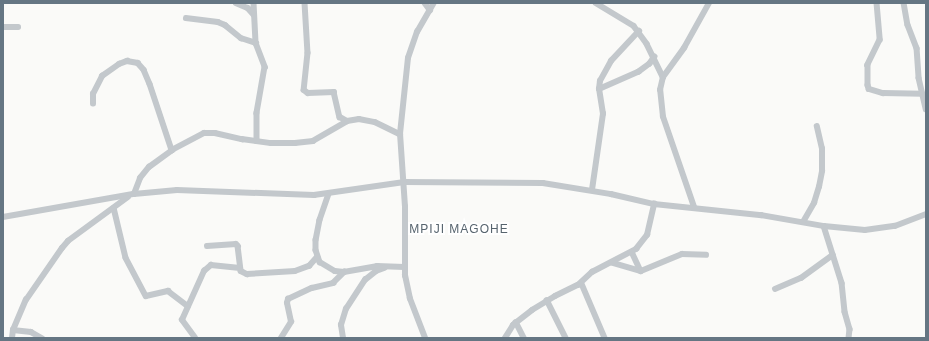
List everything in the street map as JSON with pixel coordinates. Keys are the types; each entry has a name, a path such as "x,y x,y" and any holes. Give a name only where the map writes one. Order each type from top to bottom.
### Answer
{"street":[{"path":"236,3 251,10 255,20"},
{"path":"254,3 256,42 265,67 259,102 257,141"},
{"path":"305,3 308,53 304,90 308,93 334,92 340,117 347,121"},
{"path":"425,3 430,10"},
{"path":"425,338 410,299 404,267 404,182 400,134 408,58 416,32 434,3"},
{"path":"596,3 630,23 638,31 654,57 663,77"},
{"path":"694,208 663,118 660,90 663,77 684,48 708,3"},
{"path":"877,3 880,40 868,65 868,85 870,89 883,93 922,94"},
{"path":"904,3 907,21 917,48 922,94 926,109"},
{"path":"186,18 218,22 225,25 241,38 256,42"},
{"path":"3,27 18,27"},
{"path":"592,190 604,114 599,89 600,80 604,70 638,31"},
{"path":"599,89 638,72 649,64 654,57"},
{"path":"93,104 93,94 102,76 119,64 127,61 133,61 141,66 153,85 172,150"},
{"path":"12,338 13,330 26,300 62,248 76,235 131,195 142,174 172,150 193,137 208,132 257,141 284,143 313,141 347,121 365,119 400,134"},
{"path":"803,222 814,203 820,187 822,149 817,127"},
{"path":"3,217 131,195 177,190 314,196 404,182 530,182 592,190 654,204 803,222 824,226 874,230 895,226 926,214"},
{"path":"329,194 317,232 317,257 330,269 344,272 377,266 404,267"},
{"path":"505,338 516,322 547,300 582,284 592,272 632,252 647,235 654,204"},
{"path":"114,208 126,258 146,296 168,291 188,306"},
{"path":"824,226 842,283 845,312 850,329 849,338"},
{"path":"207,246 236,244 238,248 240,268"},
{"path":"632,252 641,271"},
{"path":"613,262 641,271 682,254 706,255"},
{"path":"775,289 802,278 833,255"},
{"path":"195,338 182,321 208,266 240,268 247,274 287,273 306,268 317,257"},
{"path":"343,338 341,325 346,309 368,277 376,271 389,266"},
{"path":"281,338 291,322 287,303 288,299 306,290 333,283 344,272"},
{"path":"582,284 605,338"},
{"path":"547,300 566,338"},
{"path":"516,322 524,338"},
{"path":"13,330 31,332 42,338"}],"district":[{"name":"MPIJI MAGOHE","path":"459,230"}]}
